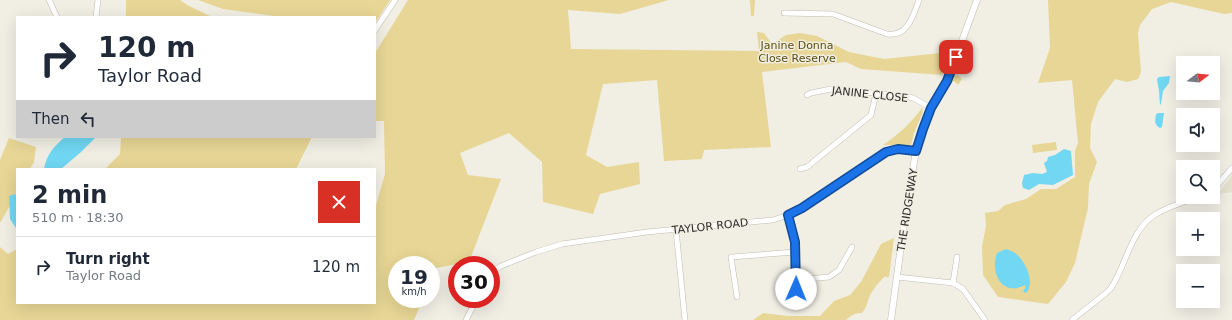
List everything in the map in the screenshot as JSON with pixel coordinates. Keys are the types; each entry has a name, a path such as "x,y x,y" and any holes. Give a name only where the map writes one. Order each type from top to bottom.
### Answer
{"street":[{"path":"49,0 57,16"},
{"path":"96,16 98,0"},
{"path":"376,28 395,0"},
{"path":"784,14 833,14 892,35 907,27 919,0"},
{"name":"THE RIDGEWAY","path":"891,320 896,277 916,151 931,108 947,81 978,0"},
{"name":"JANINE CLOSE","path":"808,95 831,89 909,97 931,108"},
{"path":"800,170 807,167 871,115 876,94"},
{"name":"TAYLOR ROAD","path":"500,267 522,257 562,244 647,232 773,220 802,208 886,152 898,149 916,151"},
{"path":"1220,182 1232,168"},
{"path":"1072,320 1111,288 1136,236 1148,221 1154,215 1165,209 1179,204"},
{"path":"788,215 795,242 795,298"},
{"path":"676,230 685,320"},
{"path":"796,280 829,277 839,270 852,247"},
{"path":"737,297 731,257 795,252"},
{"path":"953,283 957,256"},
{"path":"896,277 953,283 963,289 985,320"},
{"path":"466,320 472,308"}],"shaded area":[{"path":"1232,175 1232,192 1220,194 1220,191"}],"green space":[{"path":"126,0 180,0 210,16 126,16"},
{"path":"198,0 390,0 376,21 376,16 274,16 223,9"},
{"name":"Janine Donna Close Reserve","path":"408,0 669,0 620,14 568,10 571,49 759,51 757,32 764,33 772,44 786,35 800,33 817,36 849,52 884,59 950,52 942,75 861,69 846,62 762,72 771,147 704,150 702,159 664,161 657,80 603,84 586,155 607,167 639,162 640,184 600,194 593,214 543,202 542,162 509,133 460,153 468,175 501,179 471,256 448,256 448,266 440,267 440,256 388,256 388,308 419,308 414,320 0,320 0,247 8,254 16,250 16,304 376,304 376,206 385,174 384,121 376,121 376,51"},
{"path":"749,0 755,0 754,16 751,16"},
{"path":"1048,0 1232,0 1232,13 1224,14 1171,2 1152,9 1140,25 1138,33 1141,72 1138,79 1127,82 1115,79 1098,102 1091,124 1090,148 1097,162 1089,184 1088,208 1075,263 1066,282 1048,304 998,297 983,275 982,247 986,226 985,213 998,211 1005,205 1026,199 1041,189 1056,189 1075,177 1075,151 1078,143 1072,80 1038,83 1050,48"},
{"path":"954,74 962,79 958,85 954,81 951,81"},
{"path":"922,108 923,112 914,133 911,145 883,145 904,128"},
{"path":"9,138 36,147 34,162 31,168 16,168 16,195 0,223 0,160"},
{"path":"121,138 312,138 296,168 106,168 120,154"},
{"path":"1056,142 1057,150 1033,153 1032,145"},
{"path":"894,238 889,277 884,277 875,288 870,295 866,307 862,313 857,313 846,320 753,320 763,313 788,316 820,316 834,301 850,295 861,282 881,244"}],"water":[{"path":"1170,76 1169,83 1163,91 1160,105 1157,79 1159,77"},
{"path":"1164,113 1162,127 1160,128 1156,124 1155,120 1156,114"},
{"path":"64,138 95,138 62,168 44,168 47,159 58,143"},
{"path":"1064,149 1071,151 1073,175 1053,185 1039,184 1029,190 1023,188 1022,183 1024,175 1033,173 1042,174 1047,172 1044,163 1047,161 1048,157 1055,155"},
{"path":"16,195 16,228 10,219 9,196"},
{"path":"1006,249 1019,256 1026,266 1030,278 1030,284 1026,293 1023,291 1026,287 1025,285 1017,288 1010,288 1000,281 997,275 995,261 997,253"}],"route":[{"path":"796,289 795,242 788,215 802,208 886,152 898,149 916,151 931,108 947,81 956,57"}]}
